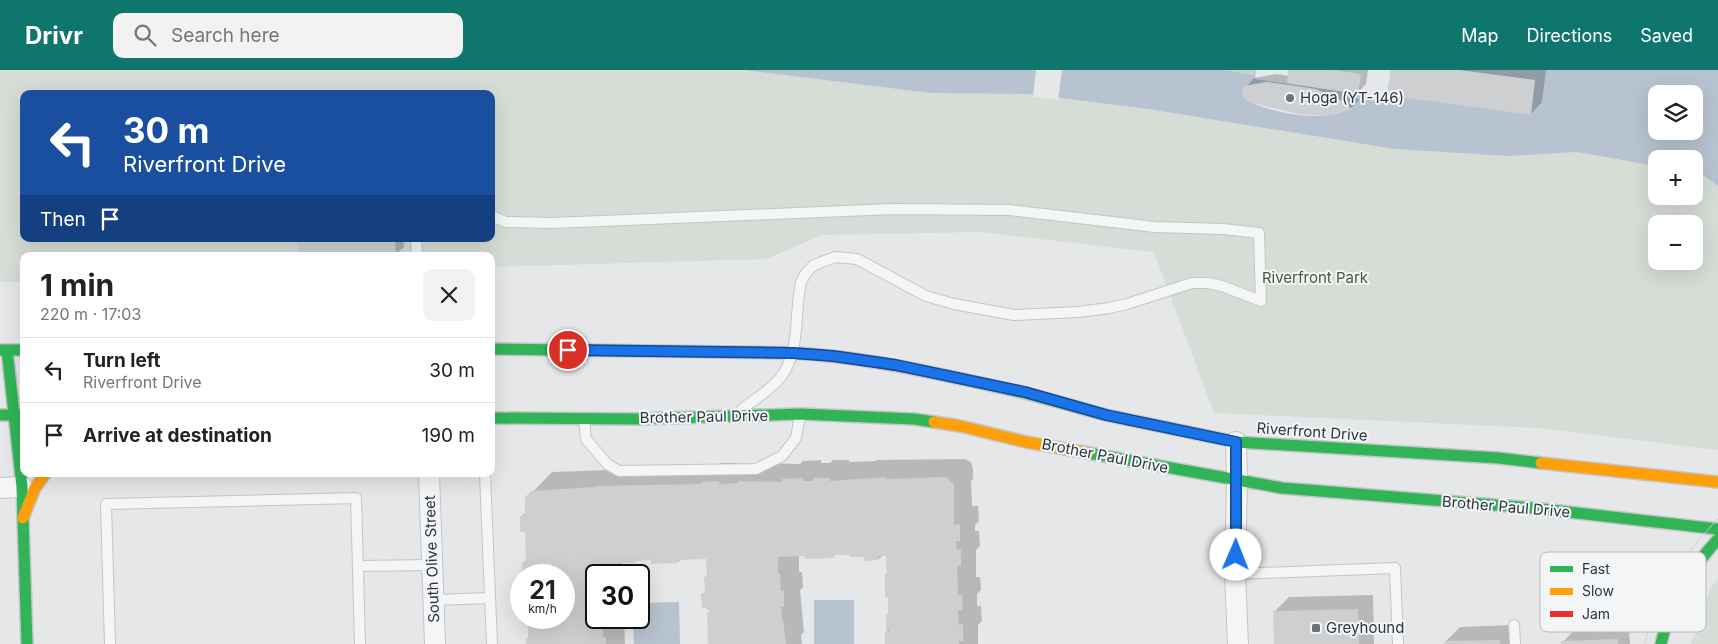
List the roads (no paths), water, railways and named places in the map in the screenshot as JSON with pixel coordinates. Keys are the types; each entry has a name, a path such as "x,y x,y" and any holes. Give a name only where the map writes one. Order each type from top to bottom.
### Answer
{"main road":[{"name":"Riverfront Drive","path":"495,349 793,353 833,356 896,365 1025,392 1106,415 1236,442 1499,458 1718,482"},
{"path":"0,415 20,415 3,350 20,350"},
{"name":"Brother Paul Drive","path":"495,418 731,417 800,414 895,418 960,426 1026,442 1282,488 1533,508 1718,529"},
{"path":"22,477 27,644"},
{"path":"23,518 35,488 43,477"},
{"path":"1706,552 1718,539"}],"street":[{"path":"1236,442 1235,574 1238,644"},
{"name":"South Olive Street","path":"428,477 435,644"},
{"path":"0,488 22,487"}],"lane":[{"path":"495,218 506,222 573,222 894,209 1010,210 1155,227 1223,229 1259,233 1261,301 1222,286 1208,283 1192,283 1127,304 1078,312 1014,315 954,304 926,296 857,259 835,258 814,265 801,282 793,353 781,377 767,391 731,417"},
{"path":"584,418 586,439 607,464 619,471 756,469 782,456 796,438 800,414"},
{"path":"485,477 492,644"},
{"path":"110,644 106,504 356,498 360,644"},
{"path":"358,566 432,564"},
{"path":"1235,574 1395,568 1398,644"},
{"path":"434,600 490,598"},
{"path":"1514,625 1515,644"}],"water":[{"path":"743,70 1718,70 1718,186 1703,175 1703,150 1648,150 1648,165 1577,152 1509,156 1394,149 1148,109 1028,94 930,93","holes":["1267,82 1301,86 1333,96 1351,109 1321,116 1302,115 1268,109 1242,96 1245,86"]},
{"path":"814,600 854,600 854,644 814,644"},
{"path":"679,602 680,644 634,644 633,629 650,629 650,603"}],"tram line":[{"path":"1690,552 1718,519"},
{"path":"1645,644 1648,632"}],"place":[{"name":"Hoga (YT-146)","path":"1290,98"},
{"name":"Greyhound","path":"1316,628"}],"park label":[{"name":"Riverfront Park","path":"1315,278"}]}
